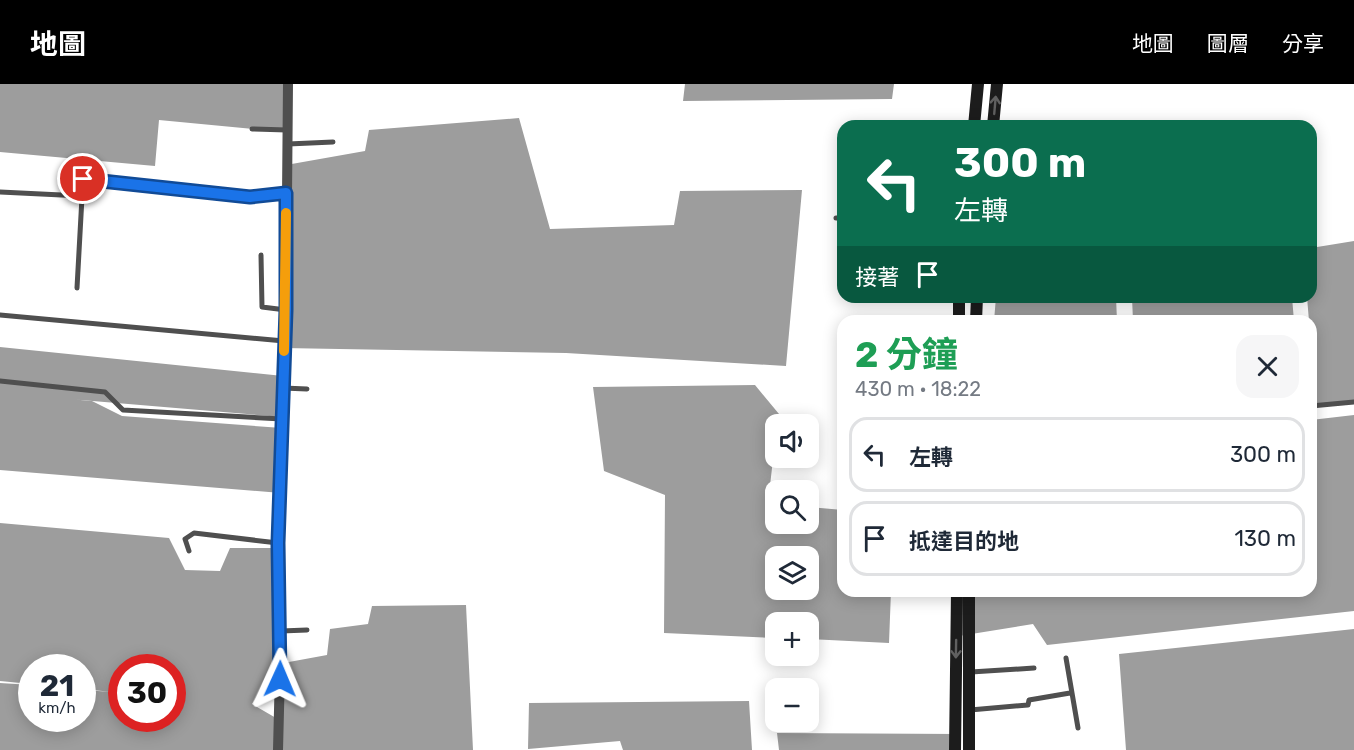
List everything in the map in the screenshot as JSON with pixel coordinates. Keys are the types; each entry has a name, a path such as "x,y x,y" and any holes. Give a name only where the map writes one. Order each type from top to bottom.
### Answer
{"street":[{"path":"278,750 281,631 278,543 286,310 288,84"},
{"path":"975,120 978,84"},
{"path":"994,120 997,84"},
{"path":"955,750 957,597"},
{"path":"969,597 969,750"}],"lane":[{"path":"252,129 286,130"},
{"path":"286,144 333,142"},
{"path":"77,288 83,179 250,197 286,193"},
{"path":"0,192 82,196"},
{"path":"261,255 262,307 286,310"},
{"path":"0,315 284,341"},
{"path":"0,381 105,392 123,410 282,419"},
{"path":"283,388 307,389"},
{"path":"1317,405 1354,402"},
{"path":"189,551 184,539 194,533 278,543"},
{"path":"281,631 307,630"},
{"path":"1066,658 1070,693 1078,728"},
{"path":"969,672 1034,668"},
{"path":"969,711 1028,705 1029,700 1070,693"}],"shaded area":[{"path":"0,84 286,84 286,132 159,120 155,166 0,152"},
{"path":"685,84 894,84 892,99 683,101"},
{"path":"519,118 550,229 674,225 680,191 802,190 786,366 566,353 283,348 286,165 365,151 369,130"},
{"path":"1354,241 1354,400 1317,406 1317,315 1308,315 1308,303 1317,303 1317,247"},
{"path":"996,303 1116,303 1117,315 994,315"},
{"path":"1132,303 1292,303 1294,315 1133,315"},
{"path":"0,347 283,376 282,417 57,398 92,401 122,416 282,428 281,493 0,470"},
{"path":"755,385 779,414 765,414 765,468 772,468 771,480 765,480 765,534 819,534 819,508 837,509 837,597 891,597 889,643 819,640 819,612 765,612 765,638 664,633 665,495 604,471 593,387"},
{"path":"1354,415 1354,611 1047,645 1033,624 959,636 959,597 1317,597 1317,419"},
{"path":"0,523 169,538 185,570 220,571 230,548 280,548 278,664 327,655 330,629 368,624 372,606 466,605 473,750 0,750 0,683 18,684 18,732 96,732 96,691 108,692 108,732 186,732 186,654 108,654 108,692 96,690 96,654 18,654 18,683 0,681","holes":["277,666 276,718 252,704"]},
{"path":"1354,629 1354,750 1126,750 1119,654"},
{"path":"749,701 752,750 623,750 620,741 528,749 529,703"},
{"path":"777,733 959,734 959,750 779,750"}],"slow traffic":[{"path":"284,351 286,213"}],"route":[{"path":"83,179 250,197 286,193 286,310 278,543 280,679"}]}
